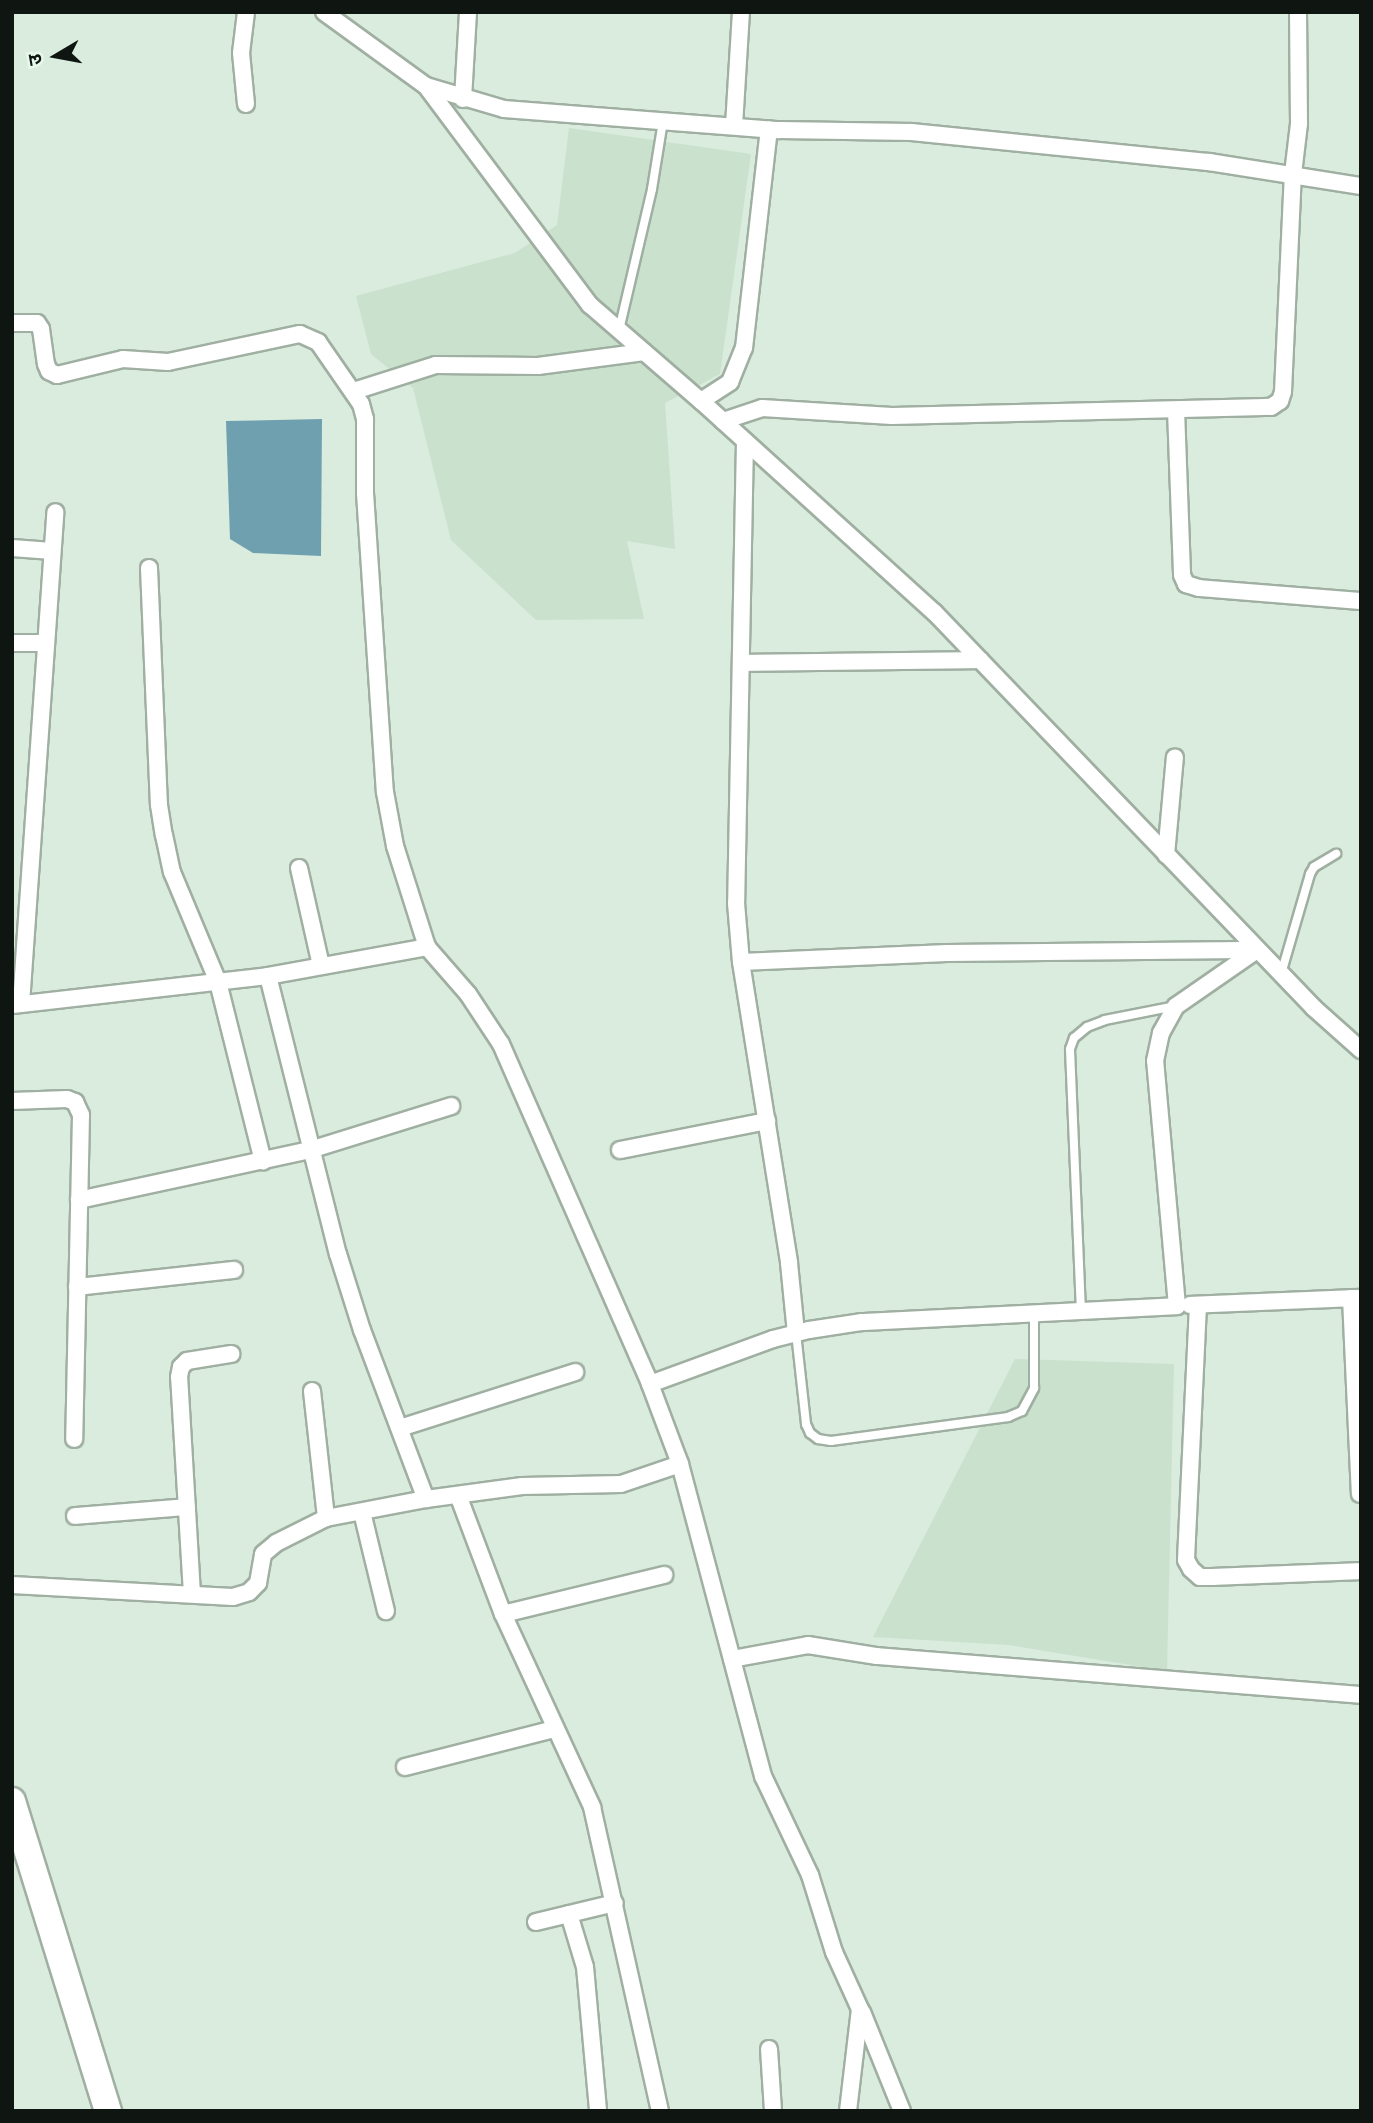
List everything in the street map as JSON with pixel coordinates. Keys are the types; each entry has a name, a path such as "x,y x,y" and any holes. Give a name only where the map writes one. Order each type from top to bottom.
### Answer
{"main road":[{"path":"12,1801 108,2111"}],"street":[{"path":"246,12 241,53 246,104"},
{"path":"324,12 426,86 504,109 769,129 912,132 1209,162 1361,186"},
{"path":"463,99 468,12"},
{"path":"734,126 741,12"},
{"path":"723,421 762,408 892,416 1261,410 1280,401 1283,392 1293,174 1299,124 1298,12"},
{"path":"426,86 590,306 701,401 934,612 1257,950 1361,1050"},
{"path":"701,401 730,382 744,348 769,129"},
{"path":"12,323 37,323 41,329 46,364 49,371 57,374 123,359 168,362 300,334 318,342 354,391 365,419 365,494 385,792 395,846 427,947 468,994 501,1044 650,1384 680,1464 763,1776 810,1875 834,1952 902,2111"},
{"path":"354,391 436,365 538,366 644,352"},
{"path":"1176,410 1182,575 1186,584 1199,589 1361,601"},
{"path":"745,441 736,903 741,962 789,1263 796,1333"},
{"path":"55,512 17,1005 268,976 427,947"},
{"path":"12,548 52,551"},
{"path":"149,568 159,805 164,835 172,872 218,982 263,1161"},
{"path":"12,643 46,643"},
{"path":"742,663 979,660"},
{"path":"1166,855 1175,757"},
{"path":"299,868 321,966"},
{"path":"741,962 947,953 1257,950"},
{"path":"1177,1306 1155,1061 1161,1032 1176,1006 1257,950"},
{"path":"268,976 310,1150 362,1330 426,1499"},
{"path":"12,1101 67,1099 80,1108 74,1438"},
{"path":"79,1200 310,1150 452,1106"},
{"path":"620,1150 767,1121"},
{"path":"77,1287 234,1270"},
{"path":"650,1384 796,1333 862,1322 1356,1298 1360,1494"},
{"path":"1198,1305 1186,1560 1191,1569 1200,1577 1361,1571"},
{"path":"192,1594 181,1367 193,1359 231,1354"},
{"path":"400,1428 575,1372"},
{"path":"312,1391 326,1518"},
{"path":"12,1585 233,1597 249,1592 258,1583 263,1554 276,1543 326,1518 426,1499 522,1486 621,1484 680,1464"},
{"path":"458,1495 503,1614 592,1807 660,2111"},
{"path":"75,1516 187,1507"},
{"path":"362,1511 386,1611"},
{"path":"503,1614 664,1575"},
{"path":"732,1659 808,1645 877,1656 1361,1695"},
{"path":"405,1768 554,1729"},
{"path":"536,1922 615,1903"},
{"path":"569,1914 585,1967 598,2111"},
{"path":"848,2111 860,2009"},
{"path":"769,2049 773,2111"}],"lane":[{"path":"619,330 652,189 663,121"},
{"path":"1281,974 1310,874 1314,867 1335,854"},
{"path":"1081,1312 1070,1049 1074,1038 1087,1027 1105,1020 1176,1006"},
{"path":"796,1333 806,1424 810,1433 818,1439 831,1441 1008,1417 1022,1411 1034,1388 1034,1314"}],"shaded area":[{"path":"569,128 751,154 720,374 665,403 675,549 627,541 644,619 536,620 451,540 413,388 371,354 356,296 515,253 557,225"},
{"path":"1015,1359 1174,1364 1167,1671 1009,1645 873,1637"}],"water":[{"path":"322,419 321,556 253,553 230,539 226,421"}]}
